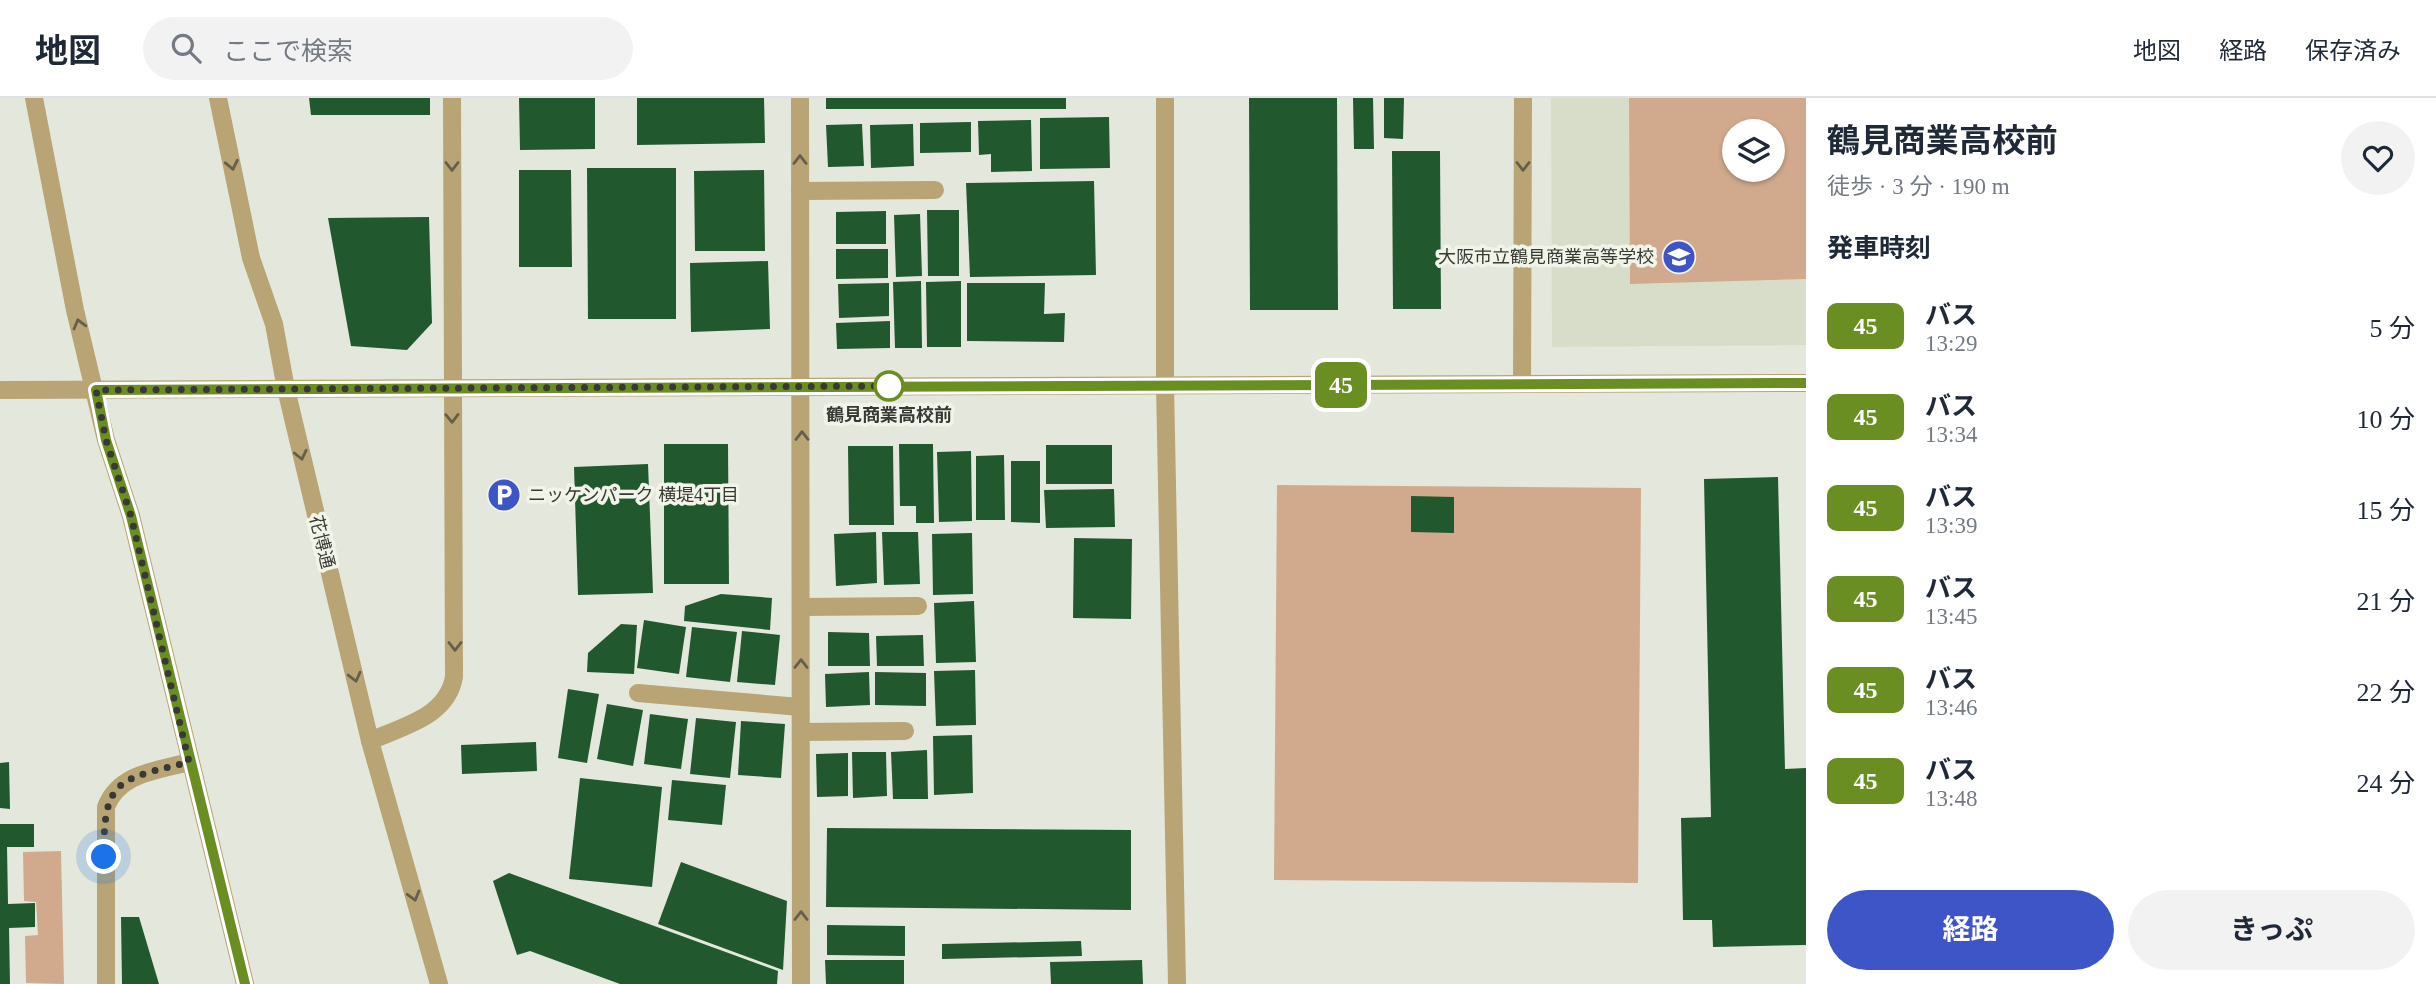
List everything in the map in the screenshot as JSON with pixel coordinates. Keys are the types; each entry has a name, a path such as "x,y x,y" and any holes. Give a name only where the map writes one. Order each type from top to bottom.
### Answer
{"street":[{"path":"34,98 75,310 106,440 134,529 245,984"},
{"name":"花博通","path":"218,98 251,258 274,324 286,389 370,741 439,984"},
{"path":"370,741 440,707 452,688 455,666 452,98"},
{"path":"800,98 801,984"},
{"path":"1165,98 1165,385 1177,984"},
{"path":"1522,384 1523,98"},
{"path":"800,191 935,190"},
{"path":"0,390 1806,383"},
{"path":"801,607 918,607"},
{"path":"638,693 800,706"},
{"path":"801,732 905,730"},
{"path":"106,984 106,807 110,797 125,781 189,762"}],"shaded area":[{"name":"大阪市立鶴見商業高等学校","path":"1551,98 1806,98 1806,345 1552,347"},
{"path":"1629,98 1806,98 1806,279 1630,284"},
{"path":"1277,485 1641,488 1638,883 1274,880"},
{"path":"61,851 64,984 26,983 25,936 38,935 36,902 24,901 23,852"}],"building":[{"path":"309,98 430,98 430,115 311,115"},
{"path":"519,98 595,98 595,149 520,150"},
{"path":"637,98 764,98 765,143 637,145"},
{"path":"826,98 1066,98 1066,109 826,109"},
{"path":"1249,98 1337,98 1338,310 1250,310"},
{"path":"1353,98 1373,98 1374,149 1354,149"},
{"path":"1384,98 1404,98 1403,139 1384,138"},
{"path":"1109,117 1110,168 1040,169 1040,118"},
{"path":"1031,120 1032,171 991,172 991,154 979,155 978,121"},
{"path":"971,122 971,152 920,153 920,123"},
{"path":"862,124 864,166 828,167 826,125"},
{"path":"913,124 914,166 871,168 870,125"},
{"path":"1392,151 1440,151 1441,309 1393,309"},
{"path":"587,168 676,168 676,319 588,319"},
{"path":"519,170 571,170 572,267 519,267"},
{"path":"764,170 765,251 695,251 694,171"},
{"path":"1094,181 1096,275 970,277 966,183"},
{"path":"927,210 959,210 959,276 928,276"},
{"path":"886,211 886,244 836,244 836,212"},
{"path":"920,214 922,276 896,277 894,215"},
{"path":"429,217 432,323 407,350 351,346 328,218"},
{"path":"836,249 888,249 888,278 836,279"},
{"path":"768,261 770,329 691,332 690,263"},
{"path":"921,281 922,348 895,348 893,282"},
{"path":"961,281 961,347 927,347 926,282"},
{"path":"889,283 889,316 839,318 838,284"},
{"path":"967,283 1045,283 1044,314 1065,313 1064,342 967,341"},
{"path":"890,321 890,348 837,349 836,323"},
{"path":"664,444 728,444 729,584 664,584"},
{"path":"899,444 933,444 934,523 916,523 916,506 900,506"},
{"path":"1046,445 1112,445 1112,484 1046,484"},
{"path":"848,446 893,446 894,525 849,525"},
{"path":"971,451 972,521 939,522 937,452"},
{"path":"1004,455 1005,520 976,520 976,456"},
{"path":"1011,461 1040,461 1040,523 1011,522"},
{"path":"648,464 653,593 578,595 574,467"},
{"path":"1778,477 1785,769 1806,768 1806,945 1713,947 1712,920 1683,920 1681,818 1711,817 1704,479"},
{"path":"1114,489 1115,527 1046,528 1044,490"},
{"path":"1411,496 1454,497 1454,533 1411,532"},
{"path":"876,532 877,583 836,586 834,534"},
{"path":"882,532 918,532 920,584 884,585"},
{"path":"972,533 973,594 933,595 932,534"},
{"path":"1074,538 1132,539 1131,619 1073,618"},
{"path":"721,594 772,598 770,630 684,621 685,606"},
{"path":"974,601 976,662 936,663 934,603"},
{"path":"644,620 686,627 679,674 637,668"},
{"path":"621,624 637,625 634,674 587,672 588,653"},
{"path":"692,627 737,632 730,682 686,677"},
{"path":"742,631 780,635 775,685 737,682"},
{"path":"828,632 869,633 870,666 828,666"},
{"path":"923,635 924,666 877,666 876,636"},
{"path":"975,670 976,725 936,726 934,671"},
{"path":"869,672 870,705 826,707 825,674"},
{"path":"875,672 926,673 926,706 875,705"},
{"path":"568,689 599,694 587,763 558,758"},
{"path":"607,704 643,710 633,766 597,759"},
{"path":"650,714 688,719 681,769 644,764"},
{"path":"696,718 736,722 730,778 690,774"},
{"path":"741,721 785,724 781,778 738,775"},
{"path":"972,735 973,793 934,795 933,736"},
{"path":"536,742 537,771 462,774 461,745"},
{"path":"927,750 928,799 893,799 891,752"},
{"path":"852,752 886,752 887,796 853,798"},
{"path":"848,753 848,796 817,797 816,754"},
{"path":"9,762 10,809 0,808 0,763"},
{"path":"580,778 662,787 652,887 569,879"},
{"path":"672,780 726,785 722,825 668,820"},
{"path":"0,824 34,824 34,847 7,847 8,904 35,903 35,927 9,928 10,984 0,984"},
{"path":"827,828 1131,830 1131,910 826,907"},
{"path":"681,862 787,901 783,970 658,924"},
{"path":"509,873 778,971 777,984 620,984 530,951 517,955 493,881"},
{"path":"121,917 139,917 159,984 122,984"},
{"path":"827,925 905,926 905,956 827,955"},
{"path":"1081,941 1082,956 942,959 942,944"},
{"path":"825,960 904,960 904,984 826,984"},
{"path":"1142,960 1143,984 1051,984 1050,962"}],"bus line":[{"name":"45","path":"245,984 234,950 131,516 106,440 96,390 1806,383"}],"place":[{"name":"大阪市立鶴見商業高等学校","path":"1679,257"},
{"name":"鶴見商業高校前","path":"889,386"},
{"name":"ニッケンパーク 横堤4丁目","path":"504,495"}],"route":[{"path":"104,857 106,807 120,784 143,774 189,762 131,516 106,440 96,390 889,386"}]}
